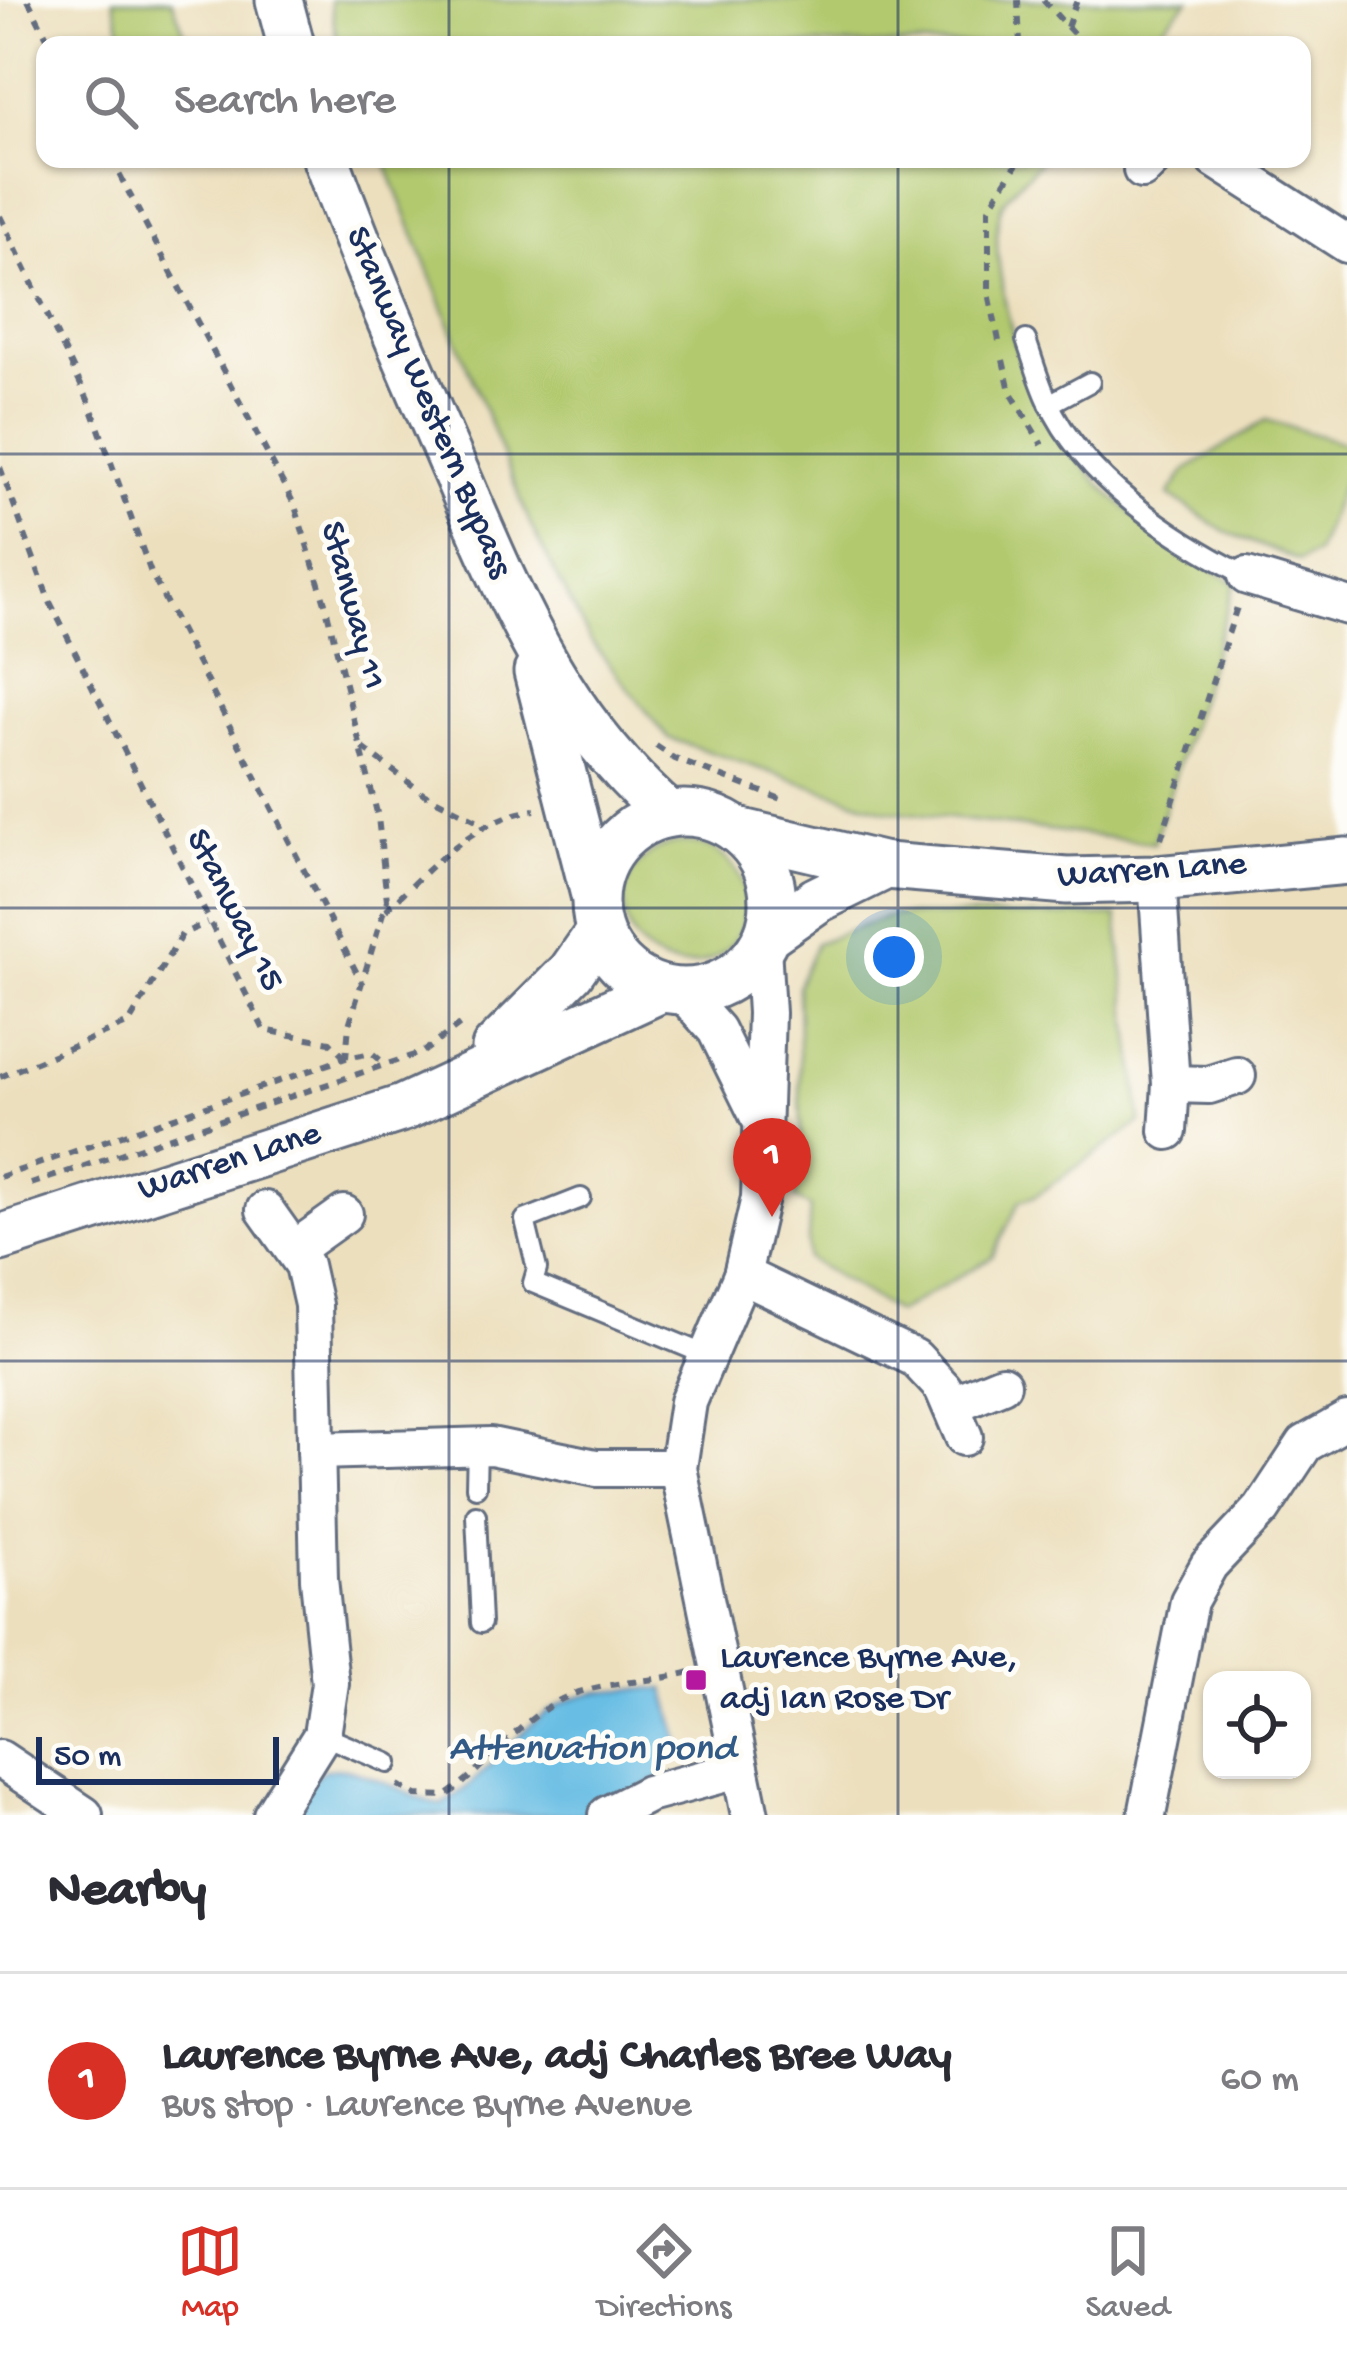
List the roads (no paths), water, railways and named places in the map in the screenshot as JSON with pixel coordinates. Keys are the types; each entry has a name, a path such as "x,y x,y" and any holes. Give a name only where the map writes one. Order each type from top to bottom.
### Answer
{"street":[{"path":"279,0 289,36"},
{"name":"Stanway Western Bypass","path":"329,168 363,261 532,646 591,737 668,814"},
{"path":"1229,168 1347,244"},
{"path":"1247,576 1347,605"},
{"name":"Stanway Western Bypass","path":"532,646 597,913"},
{"name":"Warren Lane","path":"458,1082 535,1012 597,913 601,866 618,842 640,824 668,814 716,819 738,831 886,866 1067,881 1158,863 1347,861"},
{"path":"738,831 766,867 772,913 764,940 760,1198 742,1275 688,1402 677,1468 750,1815"},
{"path":"1158,863 1171,1084 1168,1131"},
{"name":"Warren Lane","path":"0,1238 404,1108 672,990 736,975 764,940 818,900 886,866"},
{"path":"597,913 623,968 672,990 716,1030 759,1118"},
{"path":"1171,1084 1209,1085 1238,1076"},
{"path":"266,1210 295,1249 313,1305 319,1580 331,1658 322,1735 272,1815"},
{"path":"295,1249 344,1214"},
{"path":"742,1275 896,1345 929,1370 958,1421 1002,1384"},
{"path":"1147,1815 1190,1601 1209,1564 1262,1509 1306,1444 1347,1420"},
{"path":"316,1451 477,1446 514,1448 596,1468 677,1468"},
{"path":"0,1759 84,1815"},
{"path":"607,1815 648,1795 738,1770"}],"lane":[{"path":"1026,340 1049,404 1131,502 1198,551 1247,576"},
{"path":"1049,404 1090,382"},
{"path":"581,1198 525,1220 536,1269 533,1283 706,1355"},
{"path":"476,1487 477,1446"},
{"path":"476,1515 481,1623"},
{"path":"322,1735 388,1763"}],"water":[{"name":"Attenuation pond","path":"665,1689 683,1753 663,1759 665,1774 599,1815 290,1815 313,1779 328,1769 357,1772 441,1805 532,1724 563,1703 600,1692"}],"place":[{"name":"Laurence Byrne Ave, adj Charles Bree Way","path":"772,1217"},
{"name":"Laurence Byrne Ave, adj Ian Rose Dr","path":"696,1680"}]}
